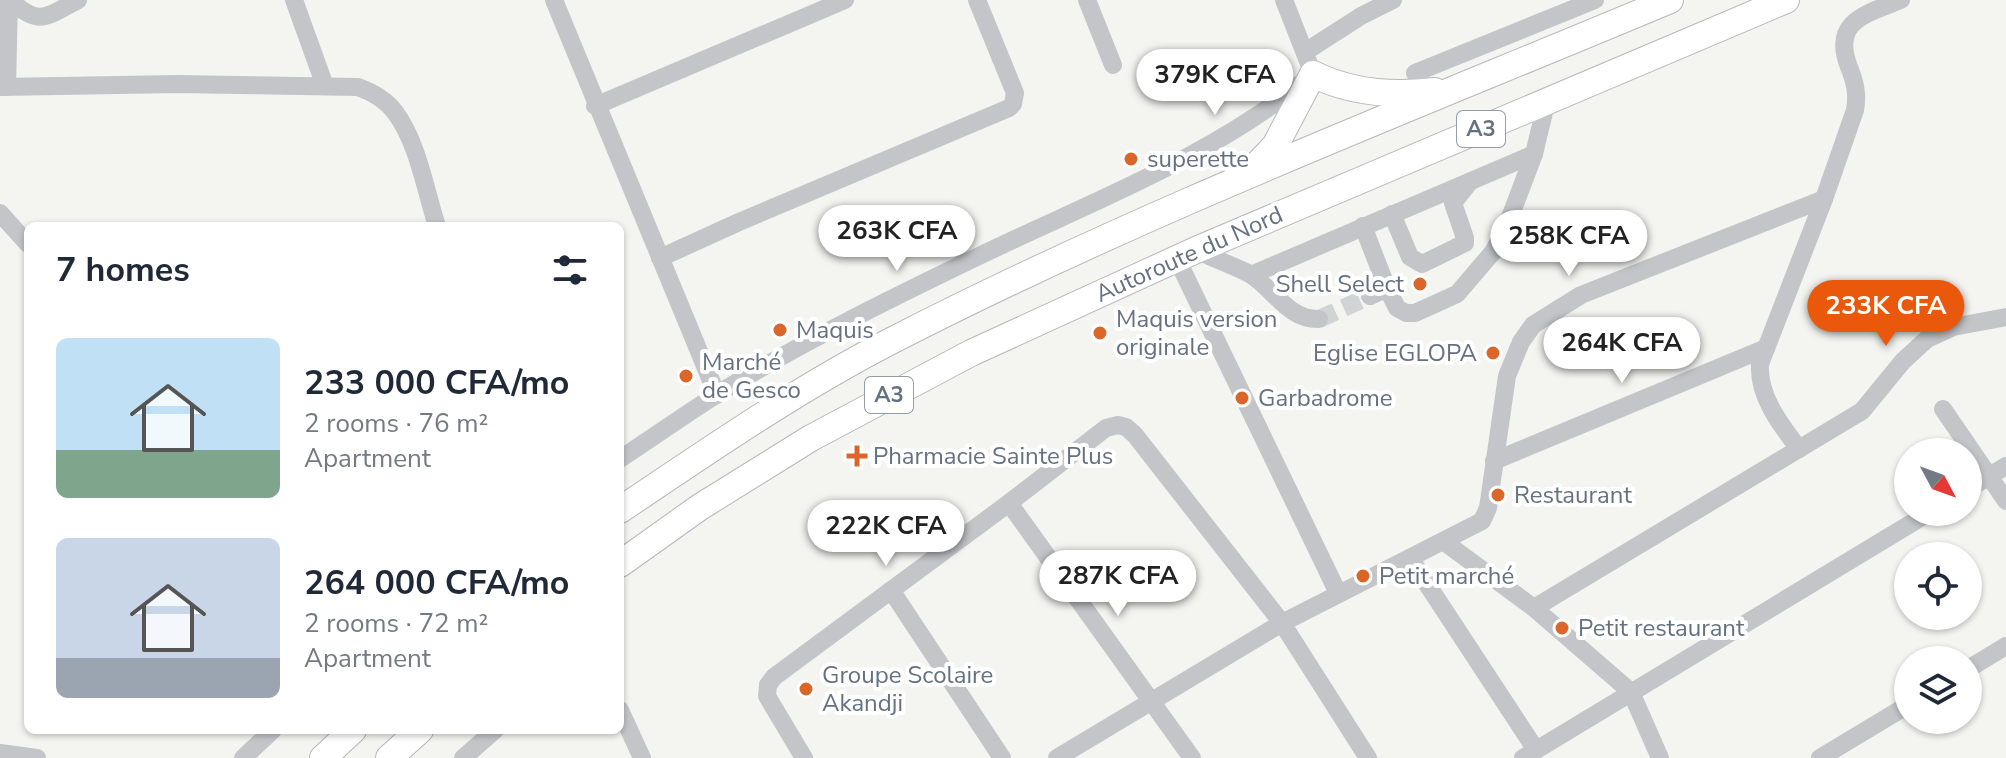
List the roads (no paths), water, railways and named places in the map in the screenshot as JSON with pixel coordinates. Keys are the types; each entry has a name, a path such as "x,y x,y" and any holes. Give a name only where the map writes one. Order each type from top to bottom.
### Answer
{"highway":[{"name":"Autoroute du Nord","path":"624,507 782,403 890,342 1147,219 1670,0"},
{"name":"Autoroute du Nord","path":"624,561 700,507 772,462 914,381 1049,315 1786,0"},
{"path":"1241,181 1275,146 1309,63 1331,83 1373,92 1407,94 1462,87"},
{"path":"323,758 349,734"},
{"path":"389,758 416,734"}],"street":[{"path":"9,0 26,16 36,17 50,15 78,0"},
{"path":"9,0 3,87 177,84 358,87 370,91 394,110 415,156 436,222"},
{"path":"294,0 325,86"},
{"path":"554,0 595,106 717,395"},
{"path":"595,106 845,0"},
{"path":"660,258 1009,108 1015,93 977,0"},
{"path":"1087,0 1113,65"},
{"path":"1284,0 1309,63"},
{"path":"624,456 717,395 872,309 1174,164 1278,103 1309,63 1361,16 1393,0"},
{"path":"1415,73 1595,0"},
{"path":"1799,449 1763,394 1759,380 1760,364 1824,199 1858,98 1842,44 1846,33 1852,23 1863,15 1901,0"},
{"path":"1363,226 1397,308 1406,313 1415,313 1457,294 1493,252 1506,228 1534,154 1547,100"},
{"path":"1251,275 1534,154"},
{"path":"1392,214 1415,262 1422,264 1465,243 1453,203 1471,181"},
{"path":"1057,758 1282,623 1485,517 1507,376 1521,342 1533,325 1581,295 1824,199"},
{"path":"0,214 24,240"},
{"path":"1187,255 1251,275 1294,313 1306,320 1319,319"},
{"path":"1187,255 1338,593"},
{"path":"1370,296 1387,288"},
{"path":"1534,608 1862,411 1903,361 1927,339 1953,327 2006,317"},
{"path":"1494,461 1766,348"},
{"path":"1943,409 1998,471 2006,501"},
{"path":"804,758 767,696 768,685 780,672 1106,428 1118,425 1135,435 1282,623 1368,758"},
{"path":"1009,503 1192,758"},
{"path":"1410,558 1529,754 1907,526"},
{"path":"1443,541 1534,608 1631,692 1660,758"},
{"path":"891,590 1002,758"},
{"path":"1982,661 2006,646"},
{"path":"1820,758 1894,713"},
{"path":"624,719 642,758"},
{"path":"243,758 269,734"},
{"path":"463,758 490,734"},
{"path":"1848,741 1859,758"},
{"path":"0,753 37,758"}],"tunnel":[{"path":"1319,319 1370,296"}],"place":[{"name":"superette","path":"1131,159"},
{"name":"Shell Select","path":"1420,284"},
{"name":"Maquis","path":"780,330"},
{"name":"Maquis version originale","path":"1100,333"},
{"name":"Eglise EGLOPA","path":"1493,353"},
{"name":"Marché de Gesco","path":"686,376"},
{"name":"Garbadrome","path":"1242,398"},
{"name":"Pharmacie Sainte Plus","path":"857,456"},
{"name":"Restaurant","path":"1498,495"},
{"name":"Petit marché","path":"1363,576"},
{"name":"Petit restaurant","path":"1562,628"},
{"name":"Groupe Scolaire Akandji","path":"806,689"}]}
